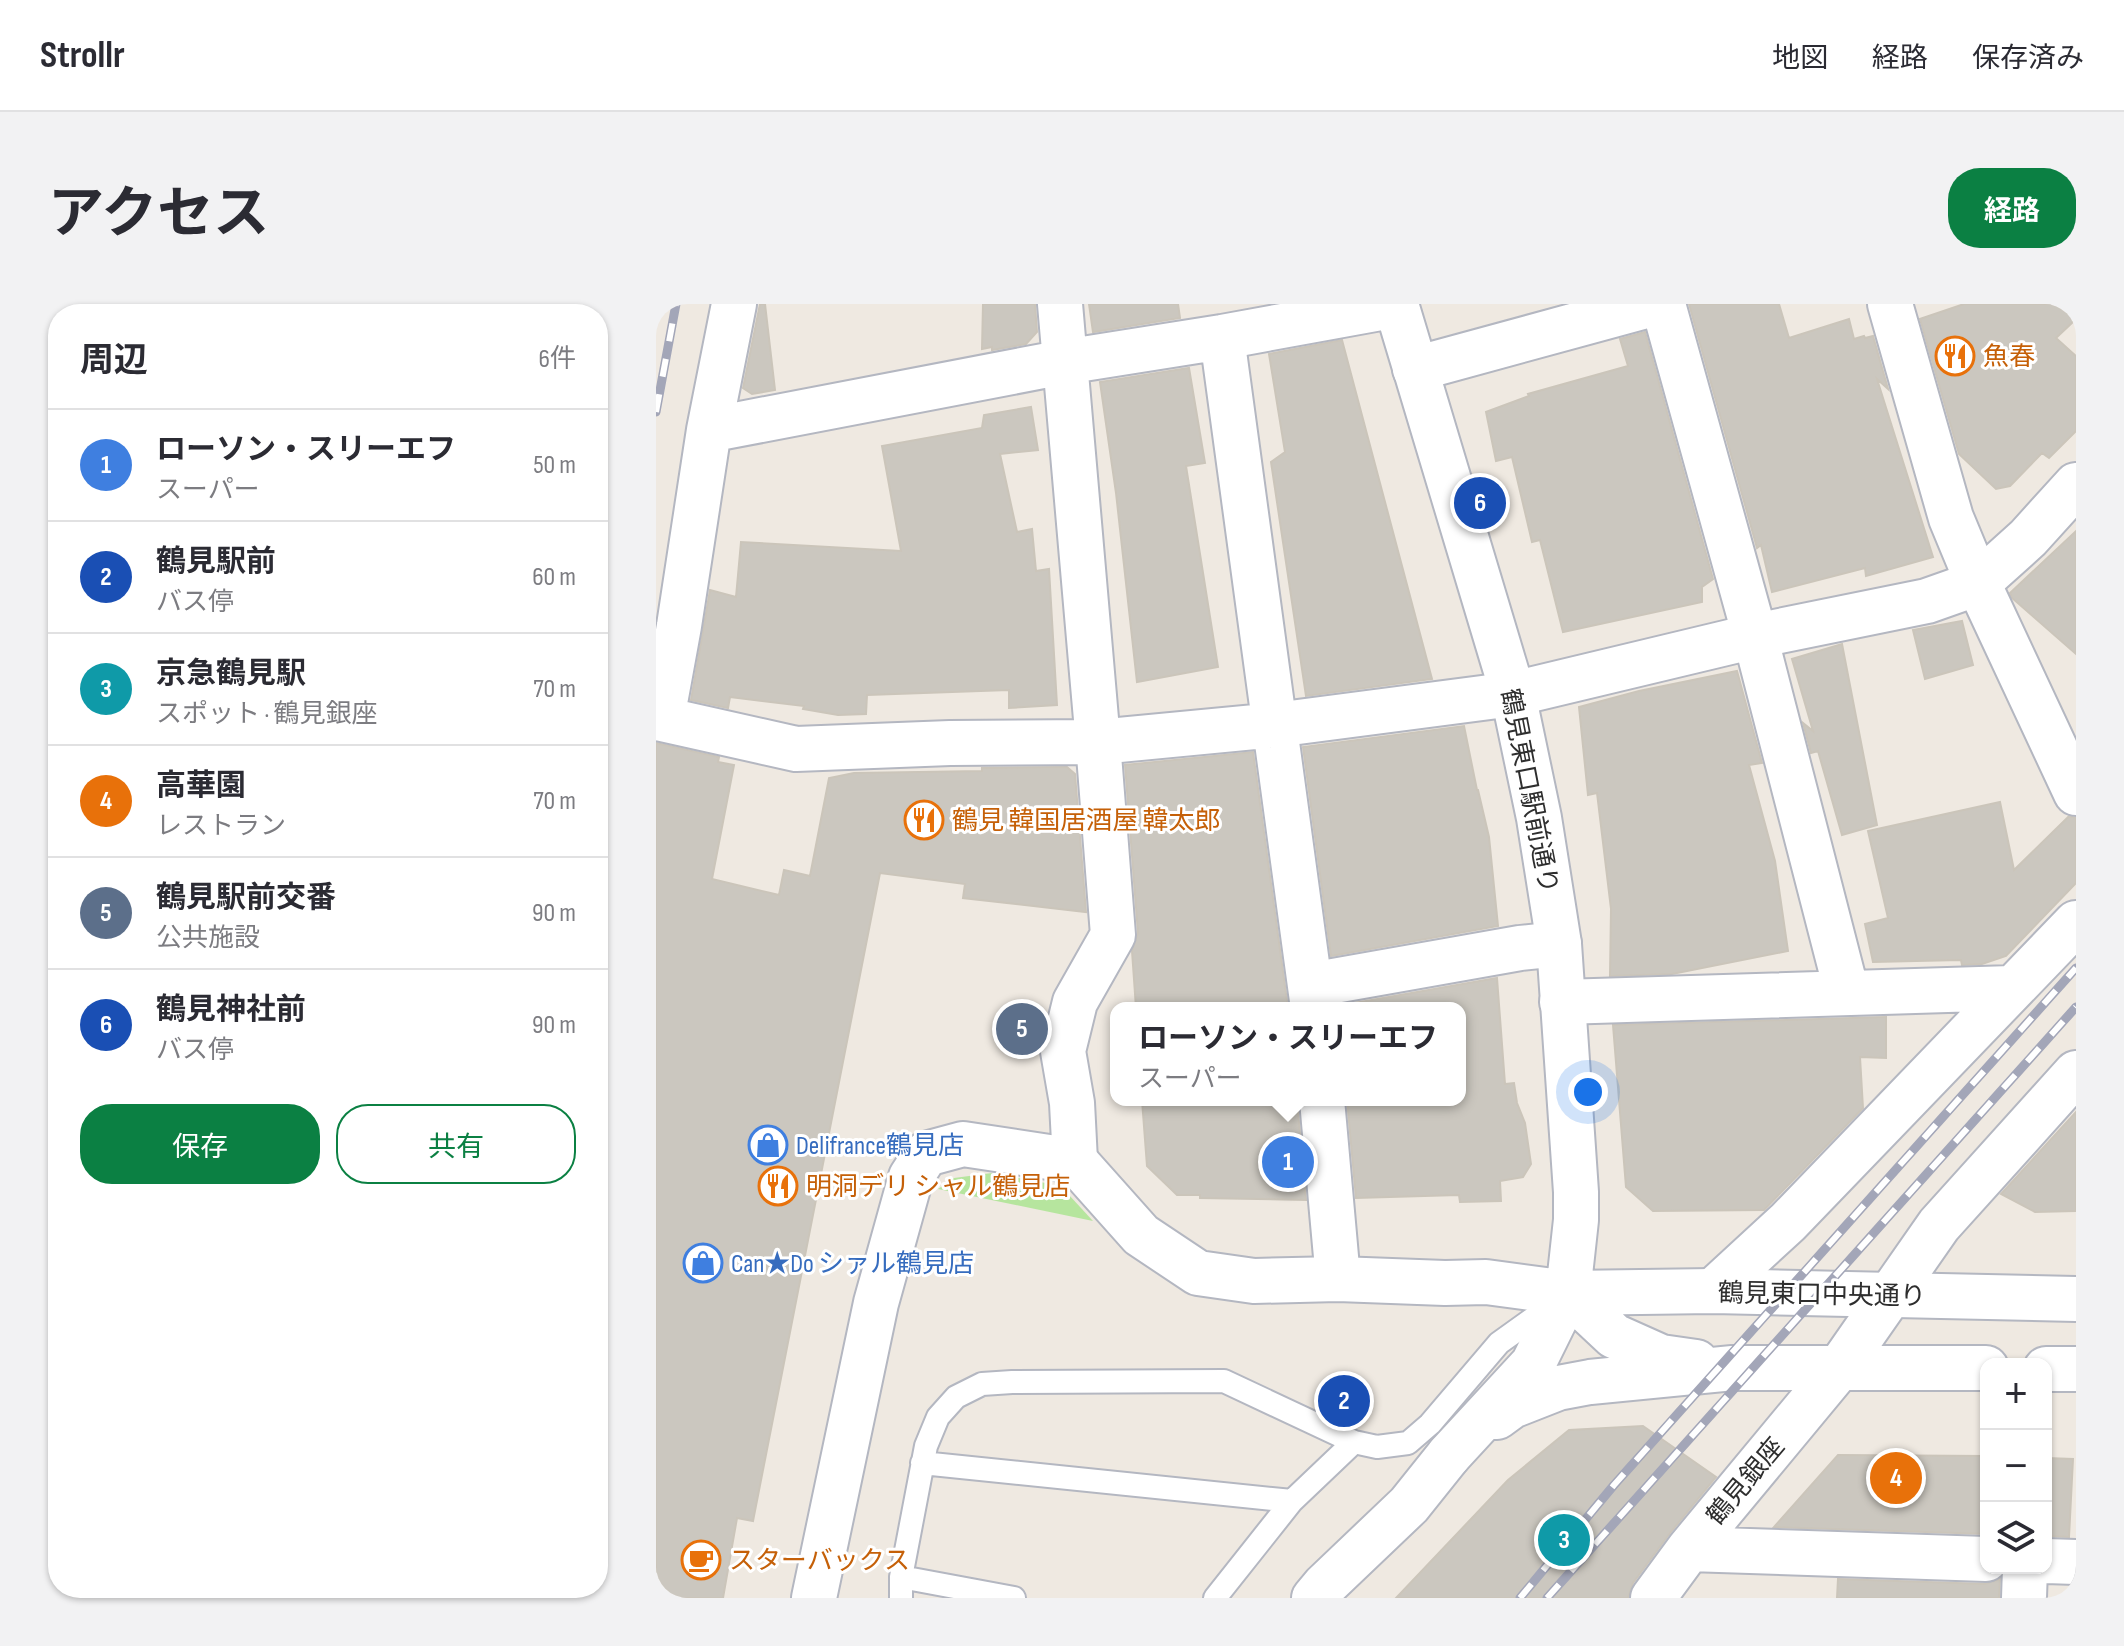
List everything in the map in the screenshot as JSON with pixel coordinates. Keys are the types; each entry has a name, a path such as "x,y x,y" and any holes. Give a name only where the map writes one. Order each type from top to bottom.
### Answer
{"street":[{"path":"734,304 709,430 662,719 796,749 950,743 1098,742 1275,725 1513,694 1755,636 1927,601 1978,583 2028,538 2076,485"},
{"path":"814,1598 876,1303 911,1177 926,1154 963,1144 1075,1161 1072,1103 1063,1051 1075,1002 1113,935 1060,304"},
{"path":"709,430 1064,362 1222,337 1396,304"},
{"name":"鶴見東口駅前通り","path":"1396,304 1513,694 1539,818 1559,944 1576,1192 1568,1293 1533,1364 1449,1455"},
{"path":"1415,369 1653,304"},
{"path":"1663,304 1755,636 1847,993"},
{"path":"1890,304 1951,518 2076,793"},
{"path":"1222,337 1312,996 1520,948 1559,944"},
{"path":"1713,1291 1788,1222 2076,923"},
{"path":"1562,1002 2012,988"},
{"name":"鶴見銀座","path":"1653,1598 1689,1549 1840,1367 1939,1225 2076,1073"},
{"path":"1323,1106 1338,1279"},
{"name":"鶴見東口中央通り","path":"1075,1161 1141,1235 1198,1273 1254,1281 1486,1282 1568,1293 1713,1291 2076,1299"},
{"path":"1568,1293 1614,1336 1661,1357 1733,1368"},
{"path":"1314,1598 1409,1505 1449,1455 1512,1406 1558,1388 1733,1368 1980,1368"},
{"path":"2052,1369 2076,1369"},
{"path":"1689,1549 1980,1559"},
{"path":"2052,1561 2076,1562"},
{"path":"2024,1598 2025,1574"}],"lane":[{"path":"1014,1598 901,1588 926,1446 938,1417 956,1397 982,1384 1012,1382 1224,1381 1354,1442 1377,1447 1408,1443 1430,1424 1499,1343 1568,1293"},
{"path":"1215,1598 1292,1501 1354,1442"},
{"path":"922,1463 1292,1501"}],"green space":[{"path":"992,1173 1051,1184 1069,1195 1093,1221 938,1189 954,1178"}],"building":[{"path":"760,304 765,304 775,390 752,394 743,388"},
{"path":"983,304 1035,304 1037,332 1026,344 982,349"},
{"path":"1089,304 1178,304 1180,318 1093,332"},
{"path":"1689,304 1779,304 1789,338 1849,319 1854,339 1873,336 1888,389 1877,379 1933,557 1866,576 1865,568 1772,592 1761,545 1757,548"},
{"path":"1964,304 2076,304 2076,319 2056,338 2076,356 2076,431 2049,458 2042,453 2010,486 1996,489 1959,454 1920,319"},
{"path":"1645,332 1713,579 1702,587 1702,602 1563,632 1540,540 1532,542 1512,457 1496,461 1486,412 1528,394 1628,366 1620,339"},
{"path":"1342,340 1432,679 1306,696 1271,462 1285,452 1269,354"},
{"path":"1189,368 1205,463 1186,466 1218,667 1137,682 1100,382"},
{"path":"1031,407 1038,450 1000,454 1017,532 1032,529 1036,571 1049,569 1057,705 1009,708 1009,690 867,695 866,714 838,715 803,709 804,706 730,697 728,708 691,700 710,590 736,597 741,542 901,551 882,446 982,428 984,415"},
{"path":"2076,531 2076,654 2010,593"},
{"path":"1962,621 1973,665 1925,679 1913,630"},
{"path":"1842,644 1877,825 1842,835 1818,751 1811,753 1803,723 1813,731 1792,659"},
{"path":"1737,671 1762,763 1749,765 1775,861 1788,951 1672,974 1610,976 1611,909 1597,793 1588,795 1579,707"},
{"path":"1464,726 1489,837 1498,926 1331,956 1303,747"},
{"path":"656,743 719,757 718,762 734,765 712,879 779,895 784,870 810,876 829,778 854,773 1067,767 1075,774 1086,912 963,898 965,884 880,873 753,1521 737,1518 723,1598 656,1598"},
{"path":"1253,752 1287,1002 1136,1002 1132,951 1138,933 1125,765"},
{"path":"2000,802 2014,870 2069,816 2076,818 2076,883 2006,956 1982,964 1962,965 1961,960 1873,962 1865,924 1888,918 1868,831"},
{"path":"1497,978 1505,1084 1514,1083 1517,1103 1525,1123 1531,1164 1523,1177 1500,1181 1501,1201 1460,1202 1459,1195 1356,1198 1348,1106 1466,1106 1466,1002 1361,1002"},
{"path":"1886,1017 1886,1058 1860,1057 1863,1108 1764,1210 1653,1211 1626,1187 1613,1025"},
{"path":"1142,1106 1298,1106 1306,1200 1177,1195 1147,1166"},
{"path":"2076,1112 2076,1211 2035,1212 2001,1194"},
{"path":"1643,1426 1716,1477 1633,1583 1628,1598 1396,1598 1508,1480 1569,1430"},
{"path":"1838,1455 1980,1456 1980,1534 1774,1527"},
{"path":"2052,1458 2073,1459 2069,1537 2052,1536"},
{"path":"1838,1579 1985,1584 2000,1579 1999,1598 1837,1598"}],"railway":[{"path":"656,412 676,304"},
{"path":"1520,1598 1614,1485 2076,968"},
{"path":"1547,1598 2076,1007"}],"place":[{"name":"魚春","path":"1955,356"},
{"name":"鶴見神社前","path":"1480,503"},
{"name":"鶴見 韓国居酒屋 韓太郎","path":"924,820"},
{"name":"鶴見駅前交番","path":"1022,1029"},
{"name":"Delifrance鶴見店","path":"768,1145"},
{"name":"ローソン・スリーエフ","path":"1288,1162"},
{"name":"明洞デリ シャル鶴見店","path":"778,1186"},
{"name":"Can★Do シァル鶴見店","path":"703,1263"},
{"name":"鶴見駅前","path":"1344,1401"},
{"name":"高華園","path":"1896,1478"},
{"name":"京急鶴見駅","path":"1564,1540"},
{"name":"スターバックス","path":"701,1560"}]}
